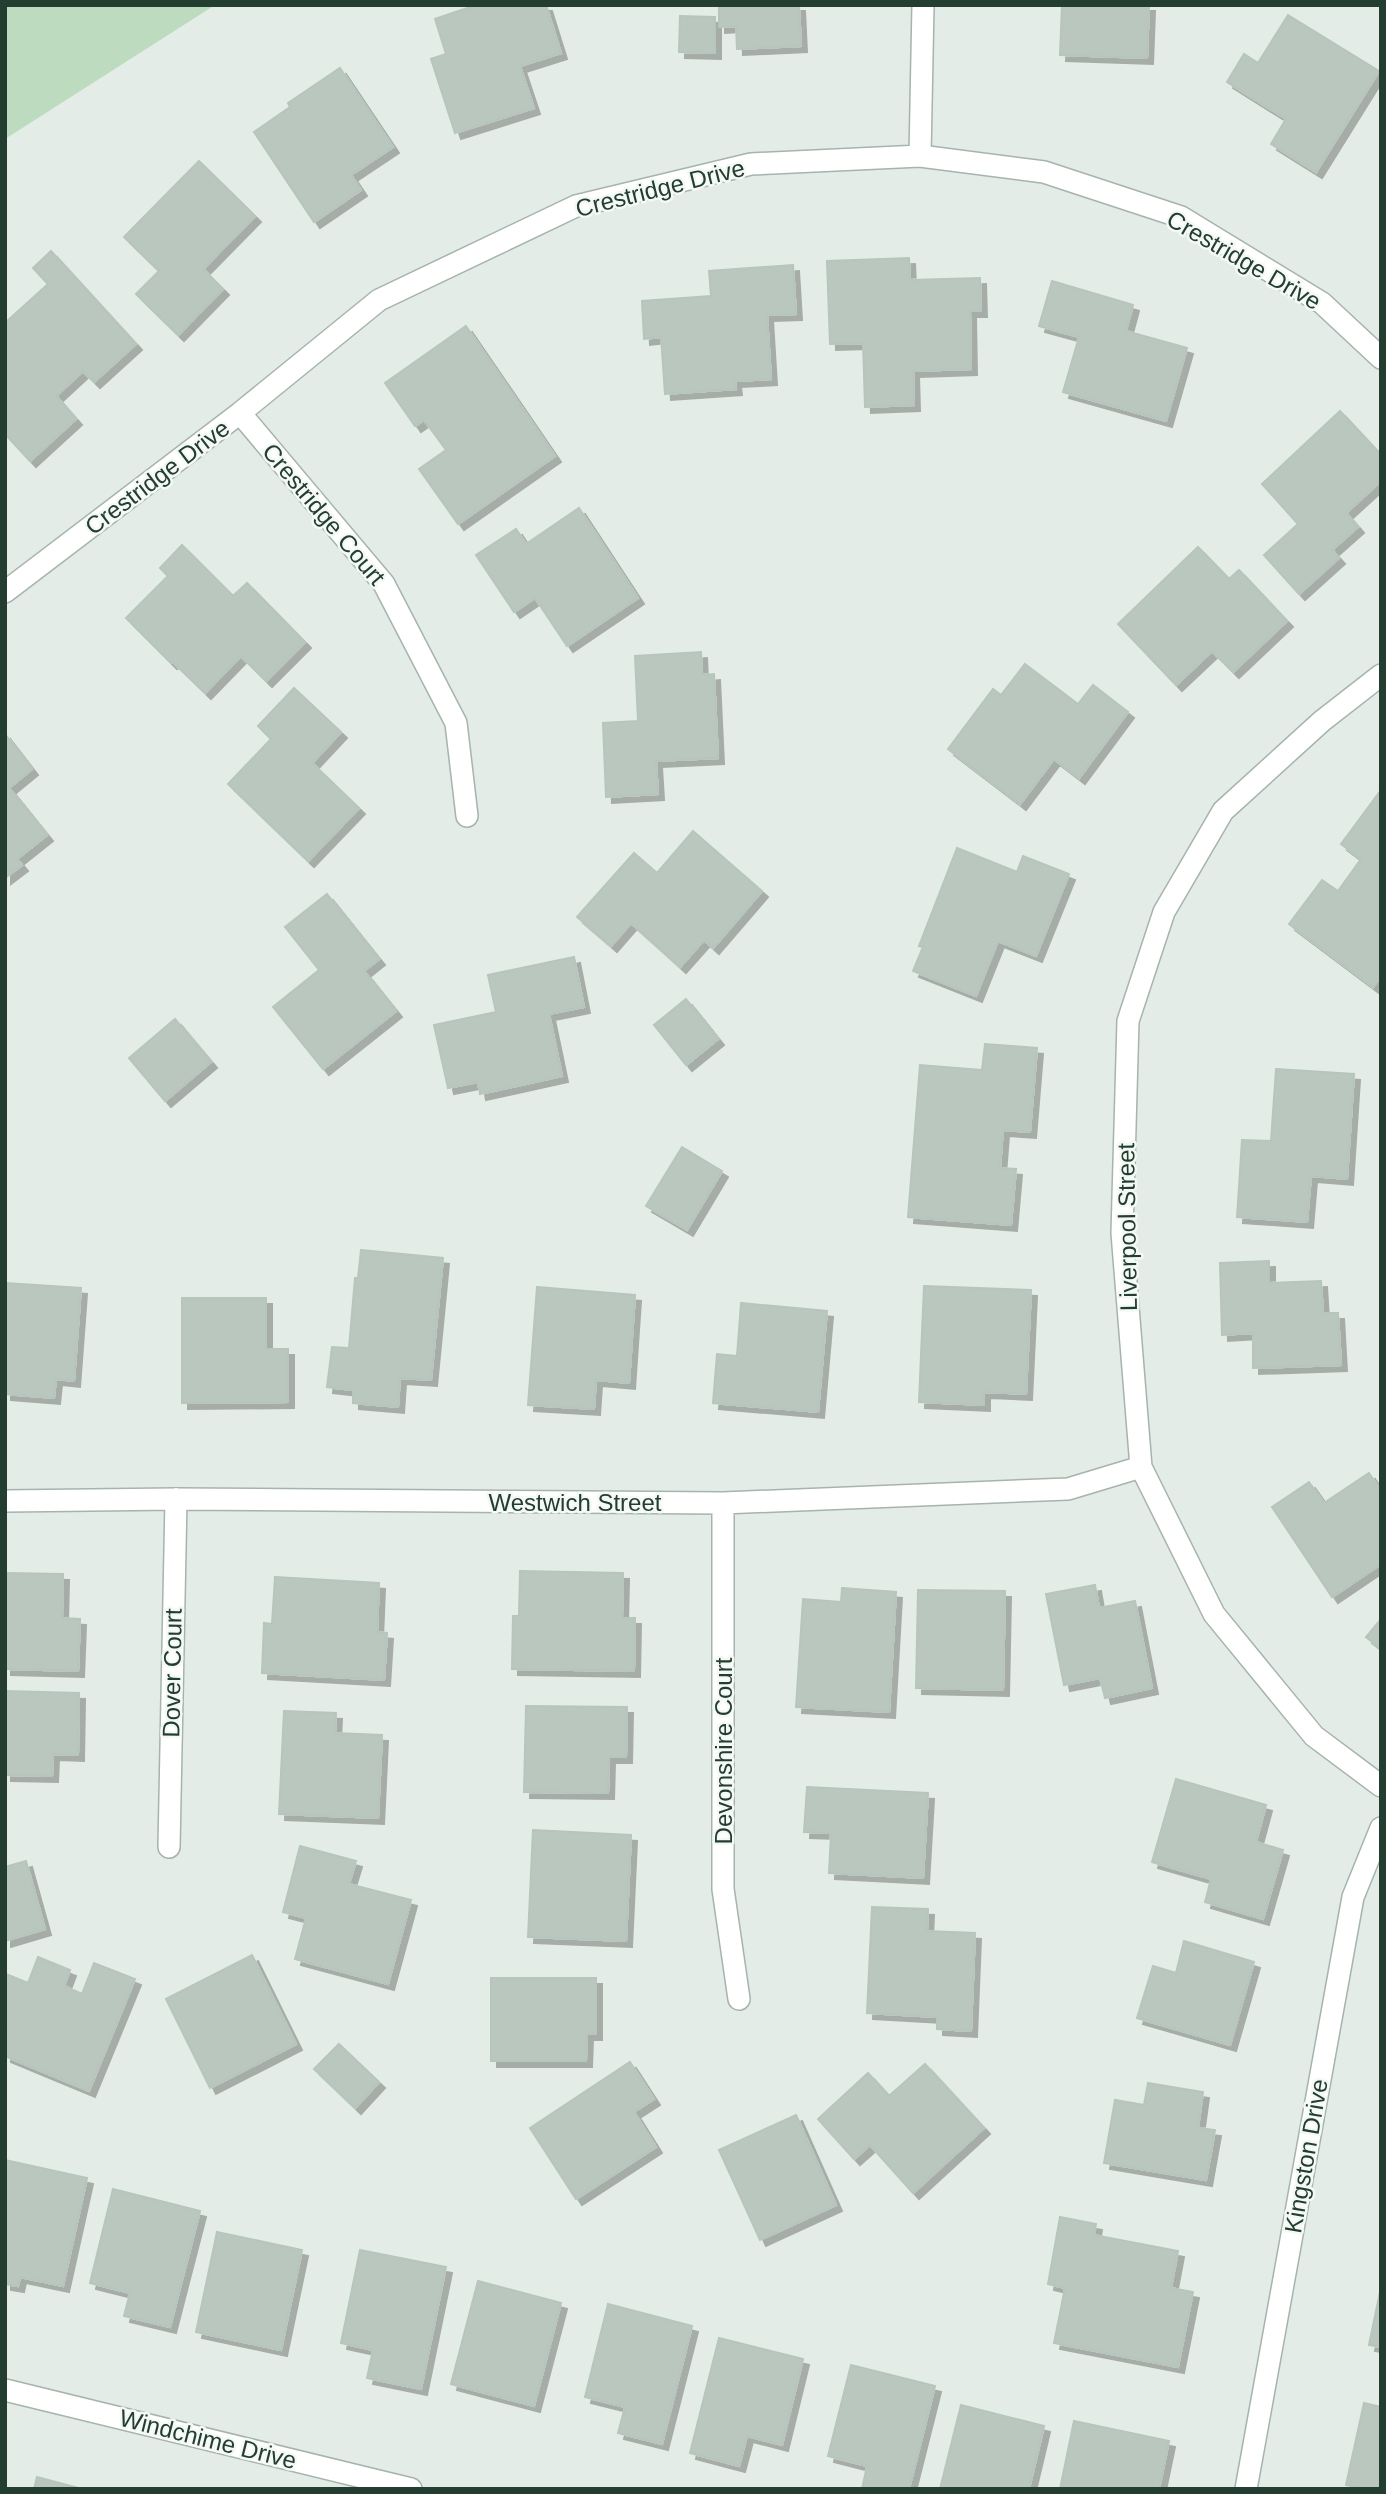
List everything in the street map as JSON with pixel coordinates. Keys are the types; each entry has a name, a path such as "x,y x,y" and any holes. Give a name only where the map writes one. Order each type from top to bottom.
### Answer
{"street":[{"path":"920,156 923,5"},
{"name":"Crestridge Drive","path":"5,592 240,413 379,300 576,206 751,164 920,156 1044,172 1181,217 1322,303 1381,358"},
{"name":"Crestridge Court","path":"240,413 384,584 456,723 467,816"},
{"name":"Liverpool Street","path":"1381,675 1322,721 1223,811 1164,912 1128,1021 1122,1233 1141,1467 1214,1614 1314,1736 1381,1786"},
{"name":"Westwich Street","path":"5,1501 176,1499 723,1503 1068,1489 1141,1467"},
{"name":"Dover Court","path":"169,1847 176,1499"},
{"name":"Devonshire Court","path":"723,1503 723,1889 739,1999"},
{"name":"Kingston Drive","path":"1246,2489 1353,1897 1381,1828"},
{"name":"Windchime Drive","path":"5,2390 411,2489"}],"green space":[{"path":"5,5 215,5 5,139"}],"building":[{"path":"476,5 546,5 561,53 520,66 534,108 455,133 431,59 446,54 435,19"},
{"path":"719,5 799,5 801,46 737,49 736,26 719,27"},
{"path":"1062,5 1149,5 1147,58 1060,55"},
{"path":"1288,15 1379,71 1316,172 1271,144 1286,119 1227,82 1244,54 1258,63"},
{"path":"680,16 715,17 715,53 679,52"},
{"path":"340,68 393,147 351,175 361,190 314,222 254,132 290,107 288,103"},
{"path":"199,161 255,216 203,269 223,289 178,335 136,294 159,271 124,237"},
{"path":"51,251 136,344 94,382 83,371 56,396 76,419 30,461 5,434 5,323 48,284 33,268"},
{"path":"909,258 910,280 980,278 981,311 970,311 971,369 913,371 914,405 865,407 863,343 830,344 827,261"},
{"path":"793,265 796,314 767,315 771,379 735,381 736,389 665,394 661,337 644,339 642,301 711,296 709,271"},
{"path":"1052,281 1133,305 1126,331 1187,348 1166,421 1063,392 1079,337 1039,326"},
{"path":"466,326 555,456 458,524 419,469 446,450 424,420 415,426 385,383"},
{"path":"1340,411 1381,455 1381,481 1346,513 1358,527 1332,550 1339,558 1299,594 1264,555 1298,524 1262,484"},
{"path":"579,508 638,598 567,646 535,598 514,612 476,555 516,529 526,544"},
{"path":"182,545 233,596 247,583 305,642 266,681 241,656 205,693 126,618 168,576 160,568"},
{"path":"1198,547 1229,579 1239,570 1287,621 1233,672 1212,651 1176,685 1118,624"},
{"path":"701,652 702,675 714,674 718,758 656,761 658,794 606,797 603,723 638,721 635,656"},
{"path":"1025,664 1078,704 1093,685 1128,712 1079,778 1054,759 1020,804 948,749 993,689 1001,695"},
{"path":"294,688 341,732 312,763 359,808 308,861 228,784 271,739 258,726"},
{"path":"5,734 32,769 9,788 47,835 17,859 22,865 5,878"},
{"path":"1381,790 1381,976 1373,987 1289,924 1322,880 1338,891 1361,859 1341,844"},
{"path":"693,831 762,891 713,948 704,940 680,967 631,923 611,946 577,917 634,853 657,873"},
{"path":"957,848 1017,872 1023,856 1069,874 1036,956 998,941 976,996 913,971 923,947 919,946"},
{"path":"327,894 379,959 364,971 396,1011 323,1069 273,1007 319,970 285,927"},
{"path":"574,957 584,1007 549,1014 562,1076 480,1094 478,1082 448,1088 434,1025 496,1012 488,975"},
{"path":"686,999 718,1039 686,1065 654,1025"},
{"path":"175,1019 211,1062 165,1101 129,1058"},
{"path":"985,1044 1037,1048 1030,1132 1003,1130 1000,1168 1016,1169 1011,1225 908,1217 920,1065 982,1070"},
{"path":"1276,1069 1354,1074 1347,1179 1311,1176 1307,1222 1237,1217 1242,1140 1271,1141"},
{"path":"682,1147 722,1171 687,1230 646,1206"},
{"path":"361,1250 443,1258 431,1380 400,1378 398,1407 353,1403 353,1390 327,1387 332,1347 349,1348 355,1278 358,1278"},
{"path":"1269,1261 1269,1283 1321,1281 1323,1313 1338,1313 1341,1365 1253,1368 1253,1333 1222,1335 1220,1263"},
{"path":"5,1283 81,1288 74,1381 56,1379 54,1398 5,1394"},
{"path":"924,1286 1031,1290 1026,1394 984,1392 984,1405 919,1402"},
{"path":"537,1287 635,1295 629,1383 596,1380 594,1409 528,1405"},
{"path":"182,1298 266,1298 266,1349 288,1349 288,1402 182,1403"},
{"path":"741,1303 827,1311 818,1412 713,1403 717,1354 737,1356"},
{"path":"1369,1473 1381,1491 1381,1564 1332,1597 1272,1507 1309,1482 1324,1503"},
{"path":"520,1571 623,1573 622,1618 635,1618 634,1671 512,1669 513,1616 519,1616"},
{"path":"5,1573 63,1574 62,1618 80,1619 78,1671 5,1669"},
{"path":"275,1577 379,1583 377,1632 387,1633 384,1680 262,1673 264,1623 272,1624"},
{"path":"1095,1585 1099,1608 1135,1601 1152,1688 1105,1698 1100,1678 1064,1685 1046,1594"},
{"path":"842,1588 896,1592 889,1712 796,1707 803,1599 841,1602"},
{"path":"918,1590 1005,1591 1003,1690 916,1688"},
{"path":"1381,1619 1381,1649 1366,1637"},
{"path":"5,1691 79,1693 78,1755 53,1754 52,1776 5,1775"},
{"path":"526,1706 627,1707 626,1757 609,1757 608,1793 524,1792"},
{"path":"284,1711 336,1713 335,1733 382,1735 378,1818 279,1814"},
{"path":"1176,1779 1266,1805 1256,1842 1283,1850 1263,1919 1205,1902 1211,1879 1152,1862"},
{"path":"807,1787 928,1793 923,1878 829,1873 831,1833 804,1832"},
{"path":"533,1830 631,1835 626,1941 528,1937"},
{"path":"300,1846 356,1861 349,1884 411,1900 388,1984 295,1959 306,1918 283,1912"},
{"path":"26,1861 45,1929 5,1941 5,1867"},
{"path":"872,1907 928,1909 927,1931 975,1933 971,2031 937,2029 937,2017 867,2013"},
{"path":"1184,1941 1254,1962 1230,2045 1137,2018 1153,1966 1176,1973"},
{"path":"252,1955 296,2044 210,2088 166,1999"},
{"path":"38,1957 70,1970 64,1986 82,1994 94,1963 135,1979 89,2091 5,2056 5,2033 8,2025 5,2024 5,1976 6,1974 28,1983"},
{"path":"491,1978 596,1978 596,2034 587,2034 586,2061 491,2061"},
{"path":"339,2044 379,2082 355,2108 314,2069"},
{"path":"630,2062 654,2099 634,2112 656,2147 576,2199 530,2128"},
{"path":"925,2064 984,2128 913,2193 870,2145 854,2159 818,2119 868,2073 889,2096"},
{"path":"1148,2083 1203,2092 1198,2128 1215,2130 1206,2180 1104,2163 1115,2100 1144,2105"},
{"path":"796,2115 836,2205 760,2240 719,2150"},
{"path":"5,2160 87,2178 63,2286 20,2277 18,2286 5,2284"},
{"path":"113,2189 200,2211 170,2327 124,2316 130,2293 90,2283"},
{"path":"1060,2217 1096,2224 1094,2235 1178,2251 1171,2288 1193,2292 1178,2367 1054,2343 1065,2288 1048,2284"},
{"path":"217,2232 302,2250 281,2350 196,2332"},
{"path":"360,2250 446,2267 421,2389 367,2378 373,2350 341,2343"},
{"path":"478,2281 561,2303 534,2406 451,2384"},
{"path":"1381,2287 1381,2347 1369,2345"},
{"path":"608,2304 692,2326 662,2444 618,2433 625,2407 585,2397"},
{"path":"719,2338 803,2359 782,2445 747,2436 739,2466 690,2453"},
{"path":"851,2365 935,2386 909,2489 862,2489 867,2466 828,2456"},
{"path":"1364,2403 1381,2407 1381,2489 1346,2485"},
{"path":"961,2405 1044,2426 1029,2489 940,2489"},
{"path":"1074,2421 1169,2441 1159,2489 1060,2489"},
{"path":"37,2477 82,2489 34,2489"}]}
